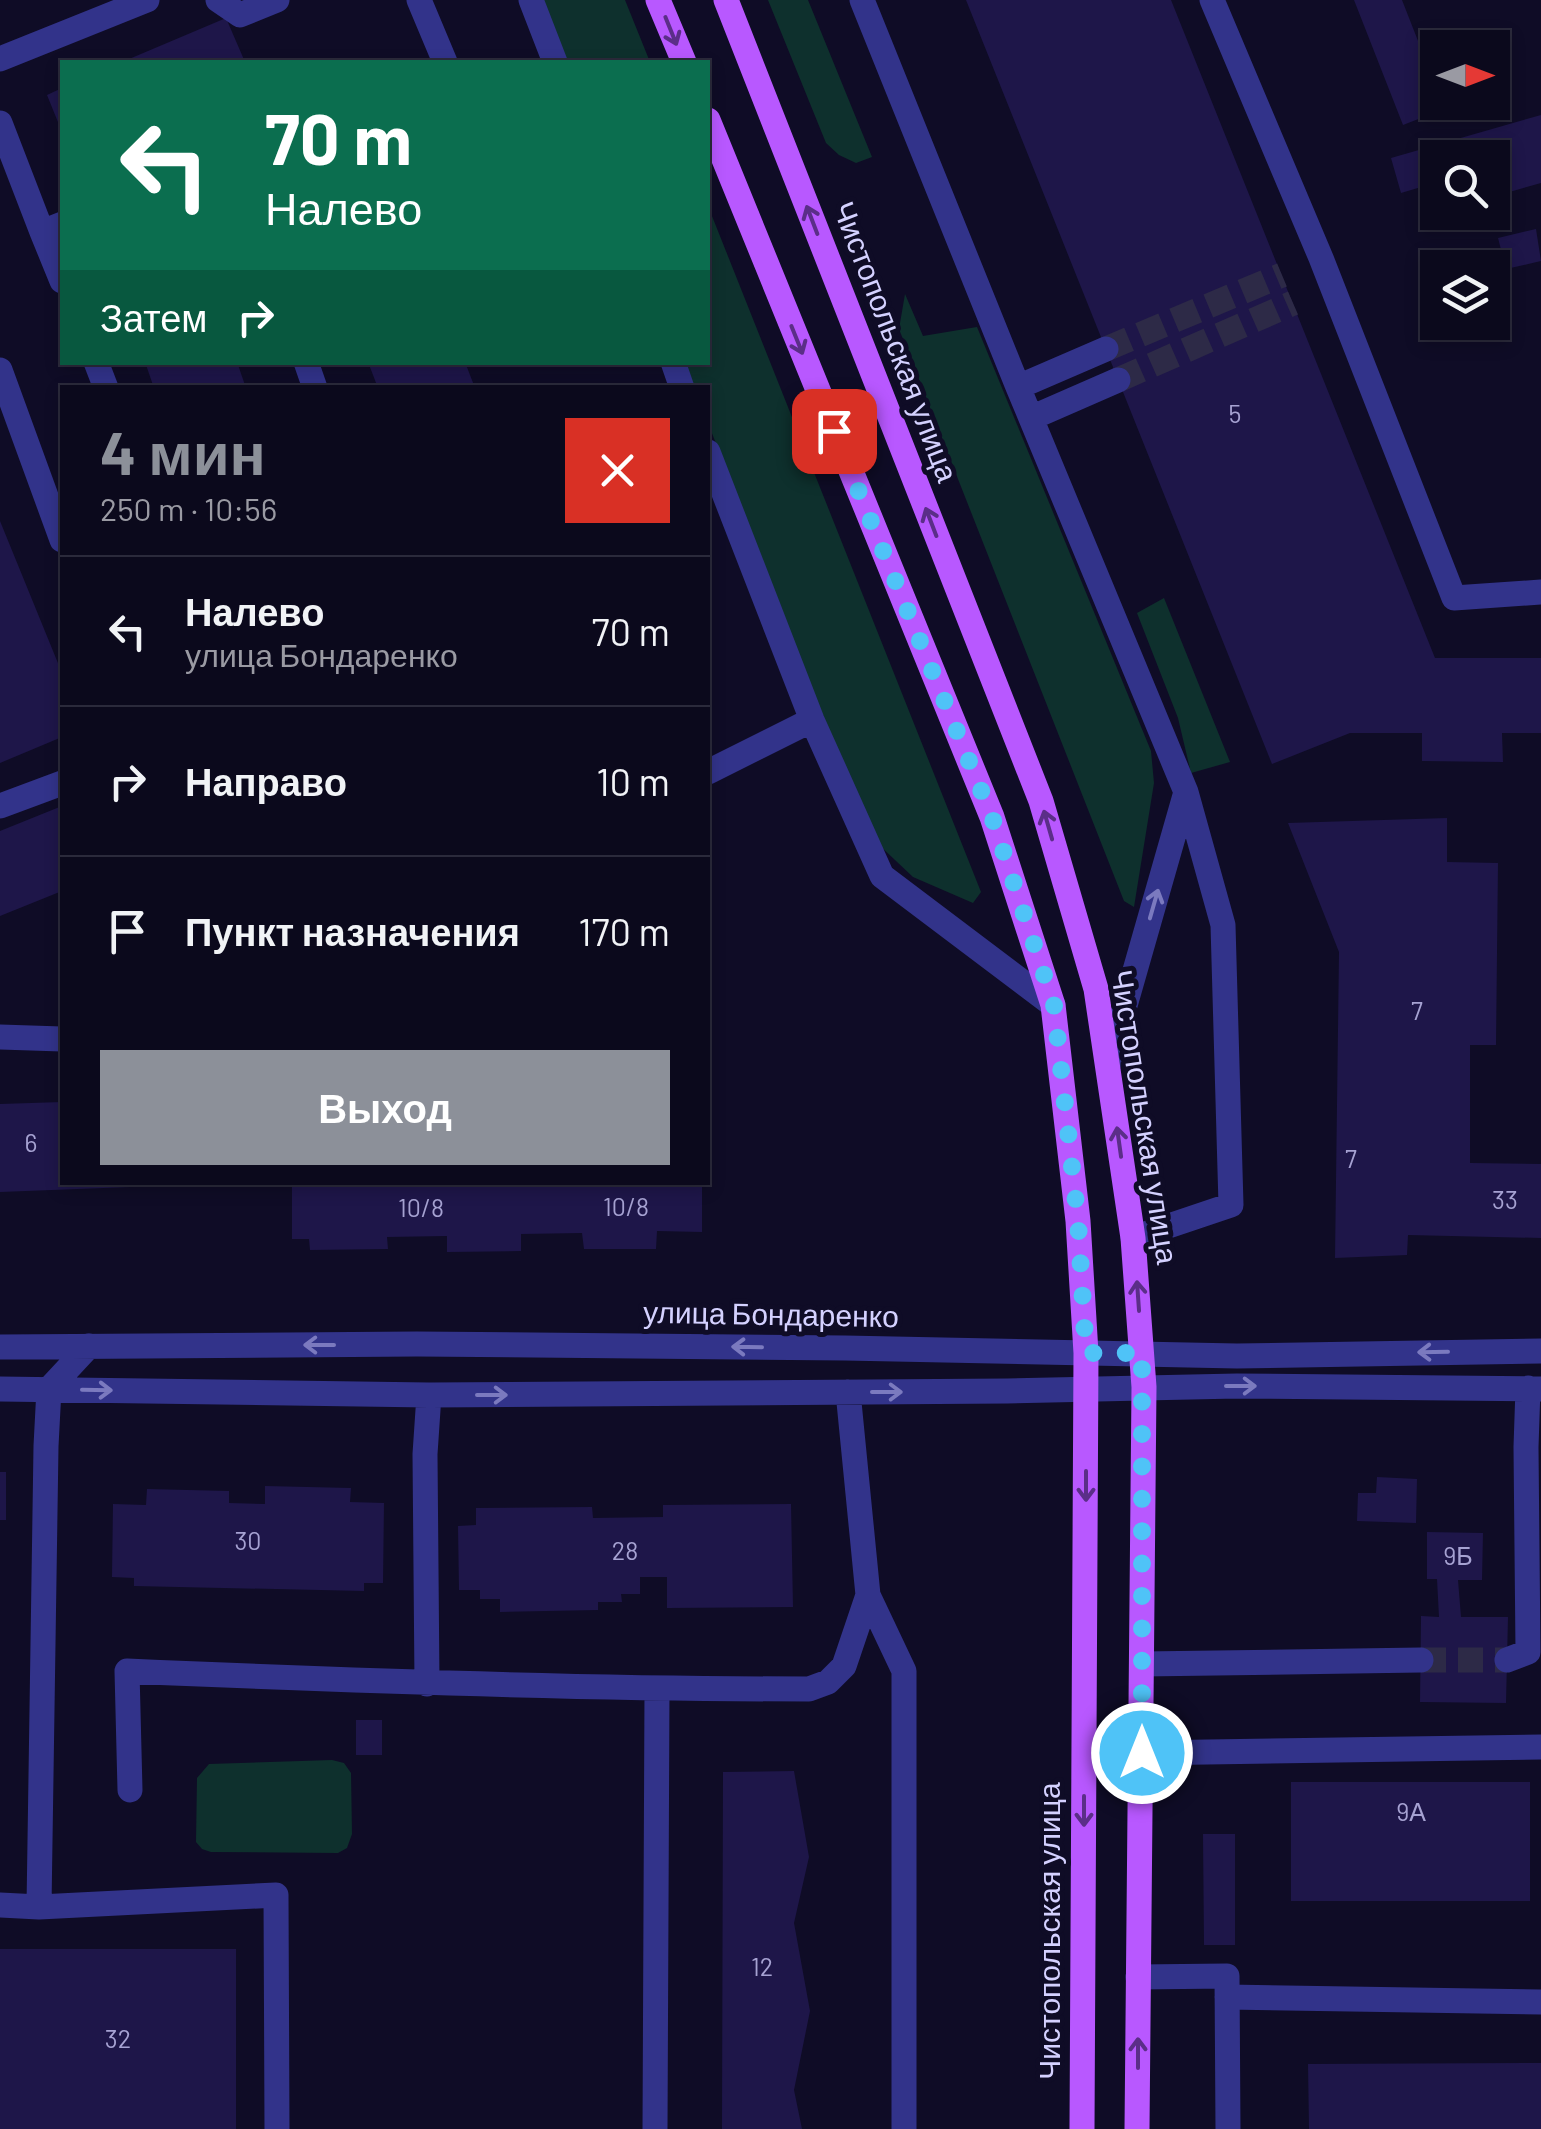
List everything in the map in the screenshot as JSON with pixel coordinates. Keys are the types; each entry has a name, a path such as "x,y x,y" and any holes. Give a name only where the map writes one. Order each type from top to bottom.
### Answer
{"main road":[{"path":"658,0 683,60"},
{"name":"Чистопольская улица","path":"726,0 1041,801 1096,989 1133,1238 1144,1387 1138,2129"},
{"name":"Чистопольская улица","path":"710,125 992,817 1054,1005 1078,1221 1086,1353 1082,2129"}],"street":[{"path":"0,58 147,0"},
{"path":"218,0 240,15 276,0"},
{"path":"419,0 444,60"},
{"path":"531,0 554,60"},
{"path":"862,0 1186,792 1223,925 1230,1205 1133,1238"},
{"path":"1212,0 1321,258 1454,598 1541,592"},
{"path":"0,123 52,228 60,270"},
{"path":"1018,386 1106,350"},
{"path":"0,370 60,535"},
{"path":"1031,418 1118,380"},
{"path":"710,457 812,720 882,876 1054,1005"},
{"path":"710,771 812,720"},
{"path":"0,806 60,783"},
{"path":"1108,1065 1186,792"},
{"path":"0,1037 60,1039"},
{"name":"улица Бондаренко","path":"0,1347 417,1344 1237,1356 1541,1351"},
{"path":"38,1907 49,1390 89,1346"},
{"path":"0,1389 429,1396 1237,1386 1534,1389 1526,1447 1528,1652 1507,1660"},
{"path":"848,1392 868,1595 904,1671 904,2129"},
{"path":"427,1684 425,1454 429,1396"},
{"path":"130,1790 128,1671 427,1684 810,1689 828,1682 844,1666 868,1595"},
{"path":"1142,1664 1420,1660"},
{"path":"655,2129 656,1689"},
{"path":"1142,1753 1541,1746"},
{"path":"0,1905 38,1907 276,1895 277,2129"},
{"path":"1138,1976 1228,1976 1228,2129"},
{"path":"1227,1997 1541,2002"}],"green space":[{"path":"543,0 625,0 649,60 566,60"},
{"path":"768,0 808,0 872,157 856,163 826,143"},
{"path":"710,211 981,892 973,903 913,877 877,843 852,794 710,428 710,385 693,385 685,365 710,365"},
{"path":"905,294 923,336 977,327 1151,751 1154,783 1134,907 1124,901 899,329"},
{"path":"1164,598 1230,762 1191,773 1178,718 1137,613"},
{"path":"332,1760 344,1763 351,1773 352,1834 347,1848 338,1853 211,1852 196,1842 197,1778 209,1764"}],"building":[{"path":"966,0 1171,0 1435,658 1541,658 1541,733 1502,733 1503,762 1422,761 1422,733 1350,733 1272,764"},
{"path":"1354,0 1402,0 1420,46 1420,118 1403,125"},
{"path":"226,18 244,60 127,60"},
{"path":"60,89 60,127 47,95"},
{"path":"1541,115 1541,183 1510,192 1510,140 1454,140"},
{"path":"1420,150 1420,187 1401,193 1391,158"},
{"path":"1536,229 1541,261 1510,268 1510,250 1501,250 1498,238"},
{"path":"146,365 238,365 245,385 153,385"},
{"path":"369,365 466,365 474,385 377,385"},
{"path":"0,521 60,668 60,738 0,763"},
{"path":"60,807 60,892 0,916 0,831"},
{"path":"1447,818 1447,862 1498,863 1496,1045 1470,1045 1470,1163 1541,1164 1541,1238 1408,1235 1407,1255 1335,1258 1339,952 1288,823"},
{"path":"60,1102 60,1185 156,1186 0,1192 0,1104"},
{"path":"292,1185 702,1185 702,1232 657,1231 656,1249 584,1249 582,1233 521,1234 521,1251 447,1252 447,1236 387,1237 388,1249 310,1250 309,1239 292,1239"},
{"path":"0,1472 6,1472 6,1520 0,1520"},
{"path":"1377,1477 1417,1479 1416,1523 1357,1521 1358,1493 1376,1493"},
{"path":"265,1486 351,1488 350,1502 384,1503 383,1583 364,1583 364,1591 134,1586 134,1578 112,1577 113,1504 146,1505 147,1489 229,1491 229,1503 265,1504"},
{"path":"791,1504 793,1607 667,1608 667,1577 640,1577 640,1594 621,1594 622,1602 598,1602 598,1610 500,1612 500,1599 480,1599 480,1590 459,1590 458,1526 476,1525 476,1508 592,1507 593,1518 663,1517 663,1505"},
{"path":"1427,1532 1483,1533 1482,1580 1458,1580 1461,1617 1508,1617 1506,1703 1420,1702 1421,1616 1439,1617 1437,1579 1427,1579"},
{"path":"356,1720 382,1720 382,1755 356,1755"},
{"path":"794,1771 809,1857 794,1923 810,2011 794,2090 802,2129 722,2129 723,1772"},
{"path":"1291,1782 1530,1782 1530,1901 1291,1901"},
{"path":"1203,1834 1235,1834 1235,1945 1204,1945"},
{"path":"0,1949 236,1949 236,2129 0,2129"},
{"path":"1541,2063 1541,2129 1309,2129 1308,2064"}],"tunnel":[{"path":"1106,349 1282,275"},
{"path":"1118,380 1293,303"},
{"path":"1421,1660 1507,1660"}],"route":[{"path":"834,431 992,817 1054,1005 1078,1221 1086,1353 1142,1353 1142,1753"}]}
